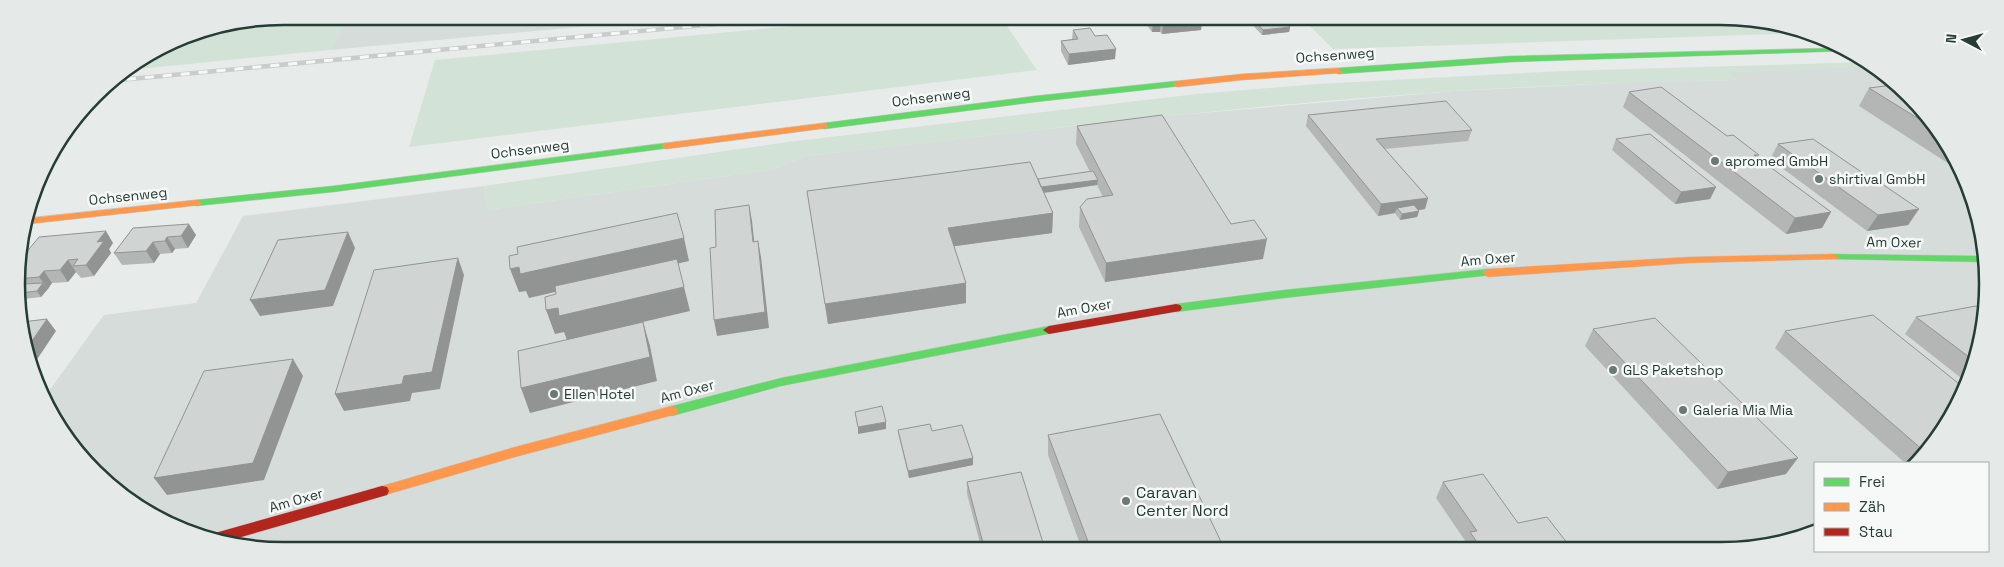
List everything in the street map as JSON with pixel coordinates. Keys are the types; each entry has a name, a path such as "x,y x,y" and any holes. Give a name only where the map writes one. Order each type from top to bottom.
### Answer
{"main road":[{"name":"Ochsenweg","path":"33,221 333,189 1035,99 1242,77 1511,60 1831,50"},
{"name":"Am Oxer","path":"227,536 515,452 781,382 1074,324 1284,294 1479,274 1689,260 1854,256 1978,259"}],"shaded area":[{"path":"344,25 600,25 330,50"},
{"path":"1860,67 1878,78 1915,113 1944,154 1965,200 1977,250 1979,284 1977,317 1970,350 1952,398 1926,441 1907,462 1814,462 1814,524 1771,537 1720,542 284,542 250,540 217,533 185,522 154,507 126,489 78,441 49,391 104,315 196,303 243,216 484,186 487,210 770,170 807,156 1155,117 1456,91 1640,82 1737,80 1727,72"}],"green space":[{"path":"344,25 330,50 140,69 169,52 200,39 250,27"},
{"path":"804,25 1006,25 1037,70 409,147 435,60"},
{"path":"1309,25 1720,25 1754,27 1785,34 1333,49"},
{"path":"1854,62 1860,67 1728,73 1738,80 1597,84 1457,91 1294,104 1132,120 807,156 770,170 487,210 484,186 788,142 1197,94 1318,84 1562,71"}],"building":[{"path":"1258,25 1288,25 1290,27 1263,30"},
{"path":"1090,28 1095,36 1107,35 1116,49 1069,54 1061,41 1078,39 1073,30"},
{"path":"1887,86 1921,120 1869,88"},
{"path":"1661,87 1727,136 1733,135 1759,155 1754,155 1831,212 1795,218 1629,92"},
{"path":"1446,101 1472,130 1376,139 1428,198 1381,204 1308,115"},
{"path":"1162,115 1231,224 1254,220 1267,239 1106,263 1080,207 1087,199 1113,195 1077,126"},
{"path":"1650,134 1716,187 1681,192 1616,139"},
{"path":"1813,139 1919,209 1878,215 1778,144"},
{"path":"1030,162 1053,213 948,228 966,283 825,304 807,191"},
{"path":"1093,171 1098,180 1041,187 1038,179"},
{"path":"749,205 753,242 758,241 765,312 714,320 710,248 716,247 715,210"},
{"path":"1414,205 1419,211 1402,214 1397,208"},
{"path":"677,213 684,238 520,274 519,267 510,269 509,256 518,254 517,247"},
{"path":"189,224 181,236 167,237 165,241 153,242 146,251 114,253 133,228"},
{"path":"106,231 97,242 104,241 86,265 73,266 78,259 68,260 60,270 44,271 39,277 25,278 27,252 39,237"},
{"path":"348,232 325,290 250,300 278,240"},
{"path":"458,258 432,372 404,376 402,384 335,394 374,270"},
{"path":"677,259 684,287 559,316 558,308 546,310 545,297 556,294 555,286"},
{"path":"43,283 37,291 26,292 25,284"},
{"path":"1978,307 1974,334 1968,356 1916,317"},
{"path":"1873,315 1958,383 1944,413 1920,448 1785,331"},
{"path":"1655,318 1798,458 1728,472 1593,329"},
{"path":"47,319 32,341 30,334 28,321"},
{"path":"643,322 650,357 521,388 518,351"},
{"path":"293,359 253,463 154,478 204,371"},
{"path":"882,406 886,422 858,427 855,412"},
{"name":"Caravan Center Nord","path":"1160,414 1221,542 1088,542 1048,435"},
{"path":"930,424 932,431 962,425 973,458 908,471 898,430"},
{"path":"1021,472 1043,542 983,542 967,482"},
{"path":"1483,474 1518,523 1547,517 1566,542 1477,542 1470,532 1477,531 1443,482"}],"railway":[{"path":"124,80 705,25"}],"traffic: fast":[{"path":"1338,71 1511,59 1831,50"},
{"path":"824,126 1035,99 1177,84"},
{"path":"196,203 333,189 666,146"},
{"path":"1833,257 1978,259"},
{"path":"1176,308 1284,294 1488,273"},
{"path":"672,411 781,382 1049,330"}],"traffic: slow":[{"path":"1177,84 1242,77 1338,71"},
{"path":"666,146 824,126"},
{"path":"33,221 196,203"},
{"path":"1488,273 1689,260 1833,257"},
{"path":"382,491 515,452 672,411"}],"traffic: jam":[{"path":"1049,330 1176,308"},
{"path":"227,536 382,491"}],"place":[{"name":"apromed GmbH","path":"1715,161"},
{"name":"shirtival GmbH","path":"1819,179"},
{"name":"GLS Paketshop","path":"1613,370"},
{"name":"Ellen Hotel","path":"554,394"},
{"name":"Galeria Mia Mia","path":"1683,410"},
{"name":"Caravan Center Nord","path":"1126,501"}]}
